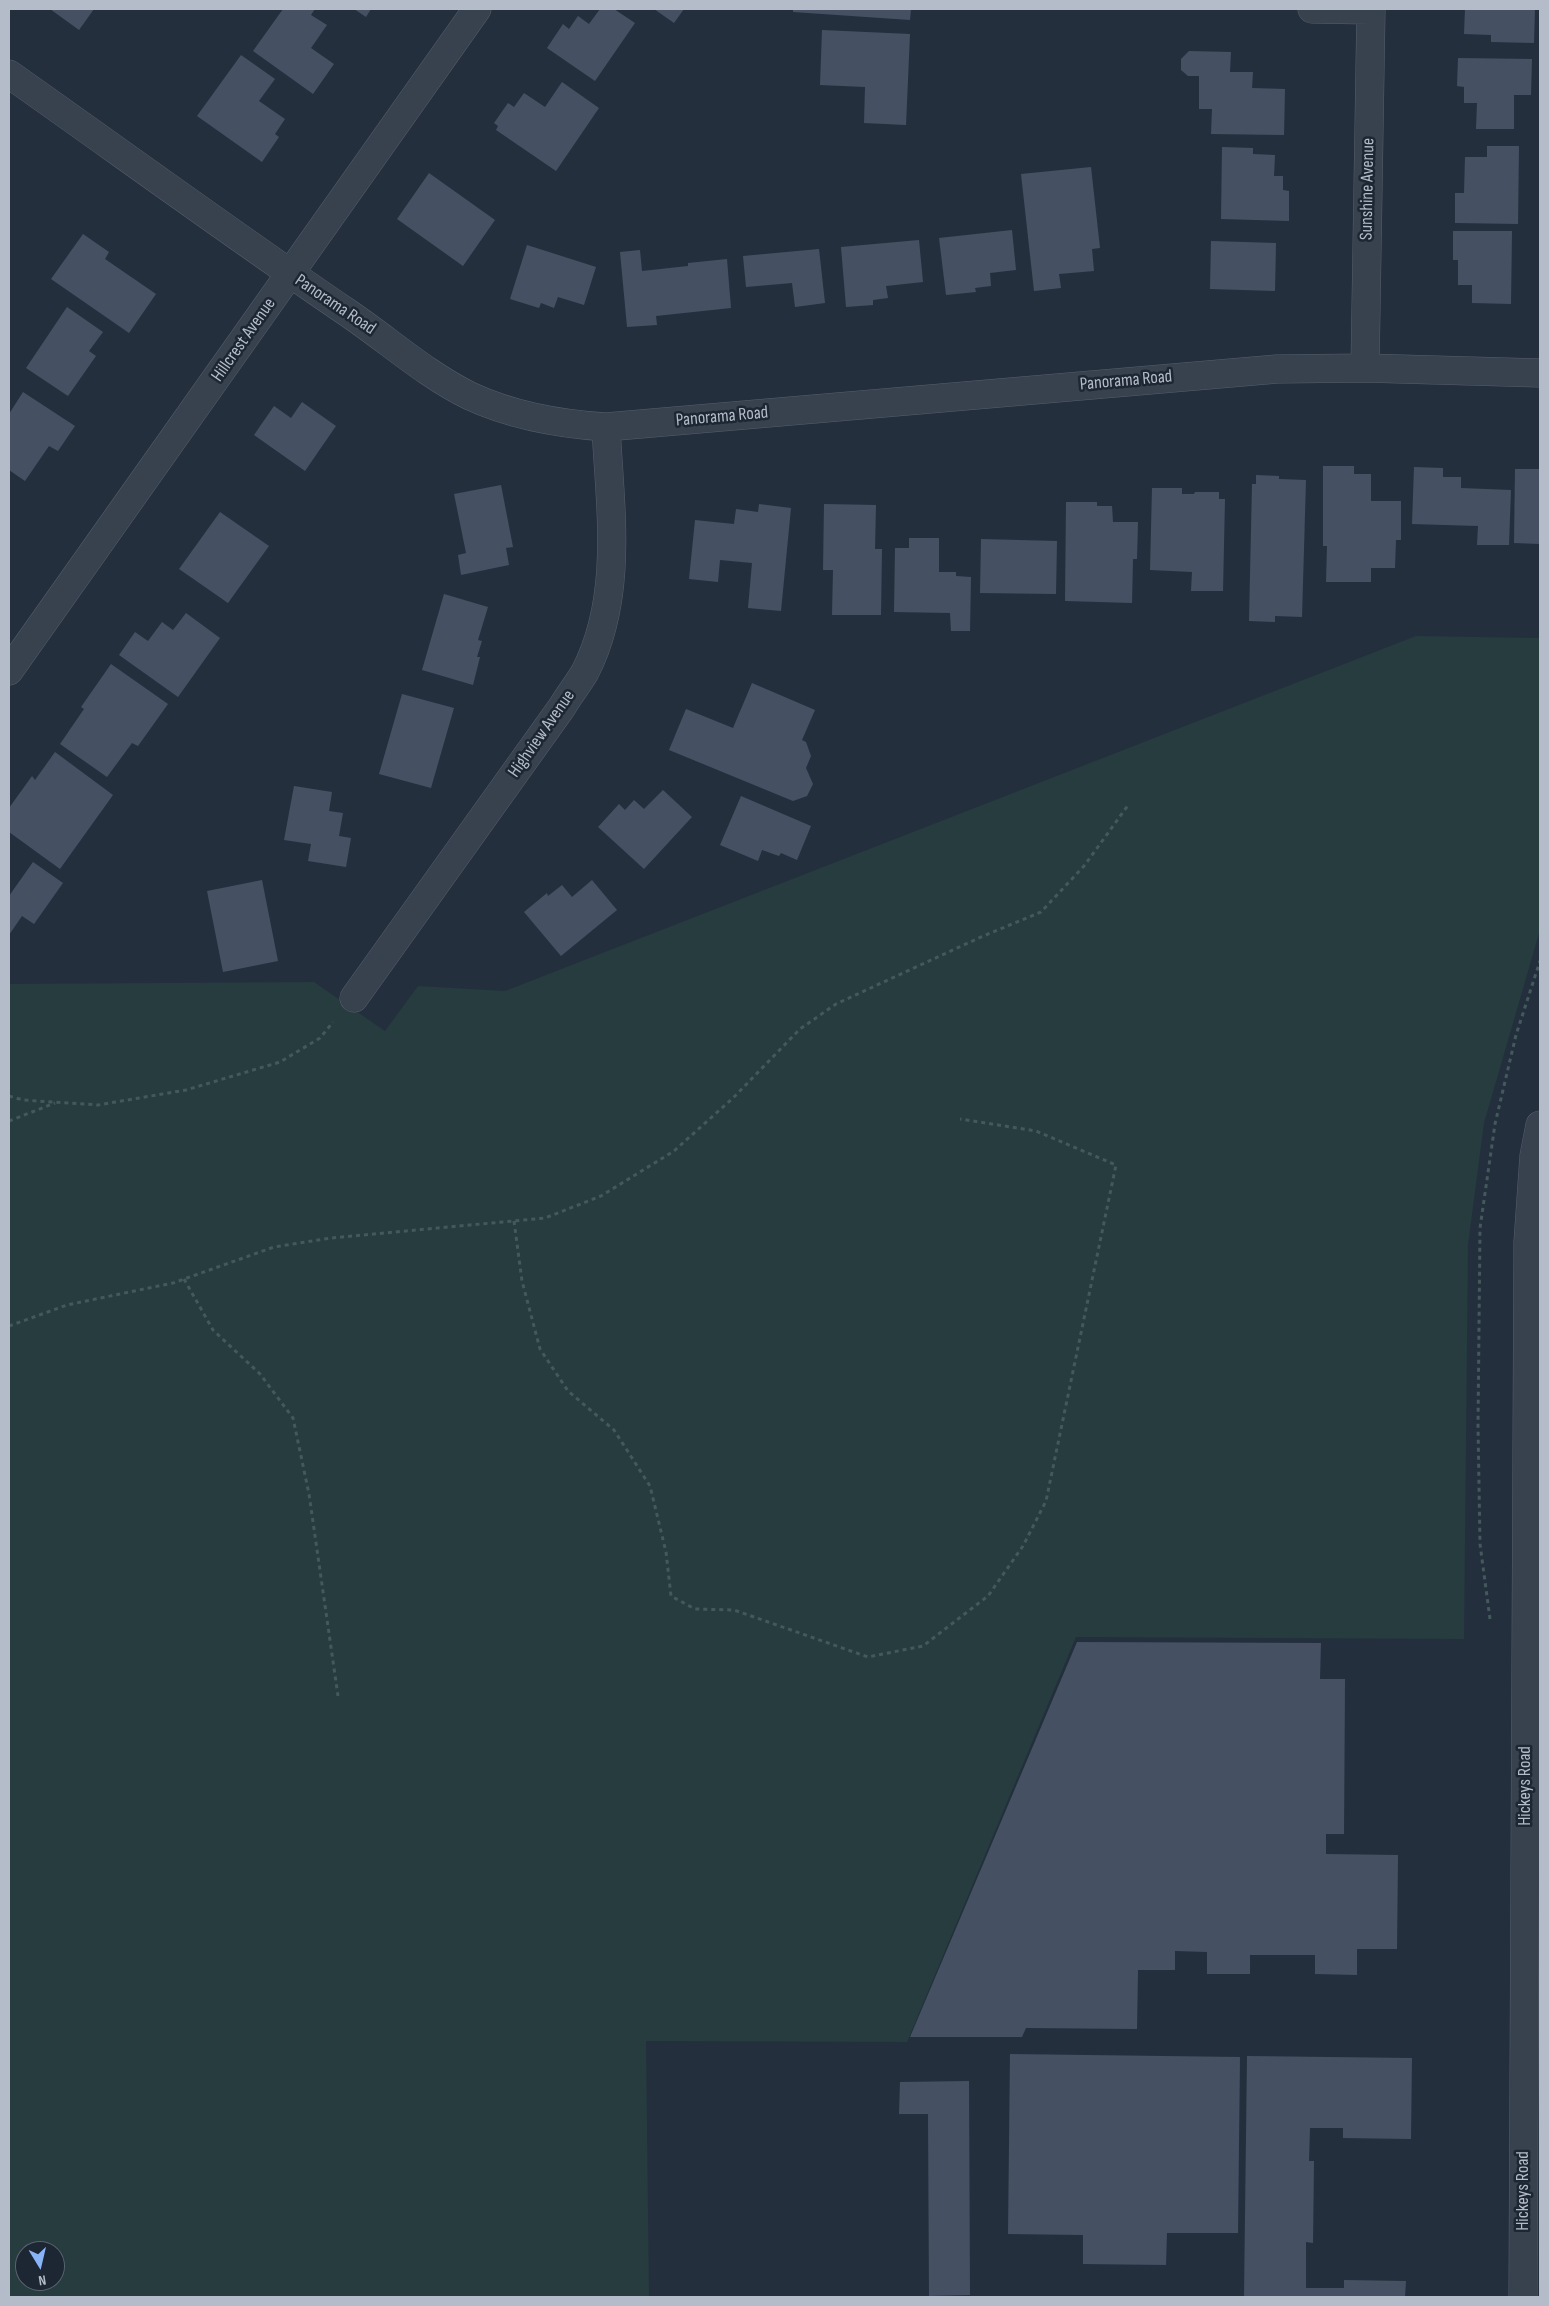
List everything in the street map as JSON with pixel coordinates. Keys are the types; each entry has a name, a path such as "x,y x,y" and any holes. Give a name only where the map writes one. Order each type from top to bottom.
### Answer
{"street":[{"name":"Hillcrest Avenue","path":"9,671 477,9"},
{"path":"1312,9 1371,10"},
{"name":"Sunshine Avenue","path":"1365,368 1371,10"},
{"name":"Panorama Road","path":"9,74 290,274 368,326 439,379 471,396 535,418 576,425 606,427 1277,369 1365,368 1540,373"},
{"name":"Highview Avenue","path":"354,998 584,672 596,646 605,616 612,568 606,427"},
{"name":"Hickeys Road","path":"1523,2297 1528,1242 1534,1156 1540,1125"}],"path":[{"path":"9,1326 67,1305 173,1283 274,1247 331,1238 545,1218 601,1196 674,1152 733,1098 800,1029 836,1004 981,937 1041,912 1084,866 1129,804"},
{"path":"9,1096 23,1100 98,1105 186,1090 280,1062 320,1038 354,998"},
{"path":"9,1122 57,1102"},
{"path":"514,1221 522,1280 540,1349 568,1391 614,1430 650,1486 666,1552 671,1596 695,1609 734,1610 868,1657 923,1646 988,1596 1023,1546 1046,1500 1116,1165 1036,1131 960,1119"},
{"path":"184,1279 212,1330 260,1374 294,1418 309,1494 338,1696"}],"green space":[{"path":"1416,636 1540,638 1540,930 1484,1123 1468,1245 1464,1639 1076,1637 907,2042 646,2041 649,2297 9,2297 9,984 314,982 385,1031 418,986 505,991"}],"building":[{"path":"50,9 94,9 79,30"},
{"path":"283,9 315,9 311,15 327,25 311,48 334,64 313,94 253,51"},
{"path":"354,9 371,9 366,17"},
{"path":"600,9 614,9 635,23 595,81 547,48 563,24 569,29 578,16 589,24"},
{"path":"654,9 684,9 674,23"},
{"path":"793,9 911,9 910,20 793,12"},
{"path":"1465,9 1535,9 1534,43 1491,42 1491,35 1464,34"},
{"path":"822,30 910,34 906,125 864,123 865,87 820,85"},
{"path":"1189,51 1231,52 1230,72 1253,72 1252,88 1285,89 1284,135 1211,134 1212,109 1199,109 1199,76 1188,76 1181,70 1181,59"},
{"path":"241,55 275,79 259,101 285,119 275,134 279,137 262,162 197,116"},
{"path":"1458,58 1532,59 1531,95 1514,95 1514,129 1476,129 1477,103 1464,103 1464,87 1457,86"},
{"path":"562,82 599,108 556,171 496,130 498,126 494,123 508,103 514,107 524,93 545,107"},
{"path":"1487,146 1519,146 1518,224 1455,223 1455,193 1464,193 1465,157 1487,157"},
{"path":"1222,147 1253,148 1253,154 1275,155 1274,176 1283,176 1283,190 1289,191 1289,221 1221,219"},
{"path":"1091,167 1100,248 1092,249 1094,271 1059,274 1061,288 1034,291 1021,174"},
{"path":"429,173 495,220 463,266 397,219"},
{"path":"1012,230 1016,270 990,273 991,286 975,288 976,292 946,295 939,238"},
{"path":"1453,231 1512,231 1511,304 1472,303 1472,285 1458,285 1458,260 1453,260"},
{"path":"83,234 109,252 105,259 156,294 129,333 51,279"},
{"path":"919,240 923,282 886,286 888,298 873,300 873,305 846,307 841,247"},
{"path":"1211,241 1276,243 1275,291 1210,289"},
{"path":"527,245 596,267 584,305 558,297 554,308 541,303 539,308 510,299"},
{"path":"819,249 825,303 795,307 792,283 746,287 743,256"},
{"path":"640,250 642,271 727,259 731,308 656,316 657,325 627,327 620,252"},
{"path":"67,307 103,332 89,351 96,356 68,396 26,368"},
{"path":"23,392 75,426 58,451 49,446 25,481 9,470 9,414"},
{"path":"302,402 336,426 305,471 254,435 274,406 291,418"},
{"path":"1323,466 1354,466 1354,474 1371,474 1371,501 1401,501 1401,540 1396,540 1395,568 1371,568 1371,582 1326,582 1327,546 1323,546"},
{"path":"1414,467 1443,468 1443,477 1461,477 1461,488 1511,490 1509,545 1477,545 1478,526 1412,524"},
{"path":"1515,469 1540,469 1539,544 1514,543"},
{"path":"1256,475 1279,476 1279,479 1306,480 1302,617 1275,616 1275,622 1249,621 1252,484 1256,484"},
{"path":"501,485 513,547 506,548 509,565 461,575 458,555 466,553 454,494"},
{"path":"1152,488 1182,488 1182,494 1219,492 1219,499 1225,499 1223,591 1191,591 1192,572 1150,570"},
{"path":"1066,502 1097,502 1097,506 1112,506 1113,522 1138,522 1137,559 1133,559 1132,603 1065,601"},
{"path":"759,504 791,508 781,611 748,608 752,563 720,560 718,582 689,579 695,520 734,524 736,509 758,512"},
{"path":"824,504 876,505 875,549 882,549 881,615 832,615 833,570 823,570"},
{"path":"220,512 269,546 228,603 179,569"},
{"path":"909,538 939,538 939,572 956,572 956,576 971,577 970,631 951,631 950,613 894,612 895,548 909,548"},
{"path":"981,539 1057,541 1056,594 980,593"},
{"path":"444,594 488,607 478,640 482,641 477,657 480,657 473,685 422,670"},
{"path":"186,613 220,638 178,697 119,655 135,632 148,641 162,622 173,630"},
{"path":"111,664 168,704 138,746 132,743 107,777 60,744 84,709 81,707"},
{"path":"752,683 815,710 802,740 806,742 811,756 806,768 813,784 807,796 793,801 669,750 686,709 733,728"},
{"path":"402,694 454,708 431,788 379,774"},
{"path":"55,752 113,795 60,869 9,832 9,808 32,776 35,780"},
{"path":"294,786 332,792 329,811 343,813 339,836 351,838 346,867 308,861 311,844 284,840"},
{"path":"663,790 692,817 644,869 598,827 619,804 625,810 634,800 644,809"},
{"path":"741,796 811,826 797,860 781,853 779,856 762,850 758,861 720,845"},
{"path":"33,862 63,883 34,924 22,916 9,935 9,896"},
{"path":"262,880 278,961 223,972 207,891"},
{"path":"592,880 617,910 561,956 524,912 547,893 548,896 562,885 572,897"},
{"path":"1077,1642 1321,1643 1320,1679 1345,1679 1344,1834 1326,1834 1326,1854 1398,1855 1397,1949 1357,1949 1357,1975 1315,1974 1315,1955 1250,1955 1250,1974 1207,1974 1207,1952 1175,1951 1175,1970 1138,1970 1137,2029 1026,2028 1022,2037 910,2037"},
{"path":"1010,2054 1240,2057 1238,2233 1167,2233 1166,2265 1083,2264 1083,2235 1008,2234"},
{"path":"1247,2056 1412,2058 1411,2139 1343,2138 1343,2128 1310,2128 1309,2161 1314,2161 1313,2243 1306,2242 1306,2288 1344,2288 1344,2280 1406,2281 1405,2297 1244,2297"},
{"path":"969,2081 970,2295 929,2296 928,2114 899,2114 900,2082"}]}
